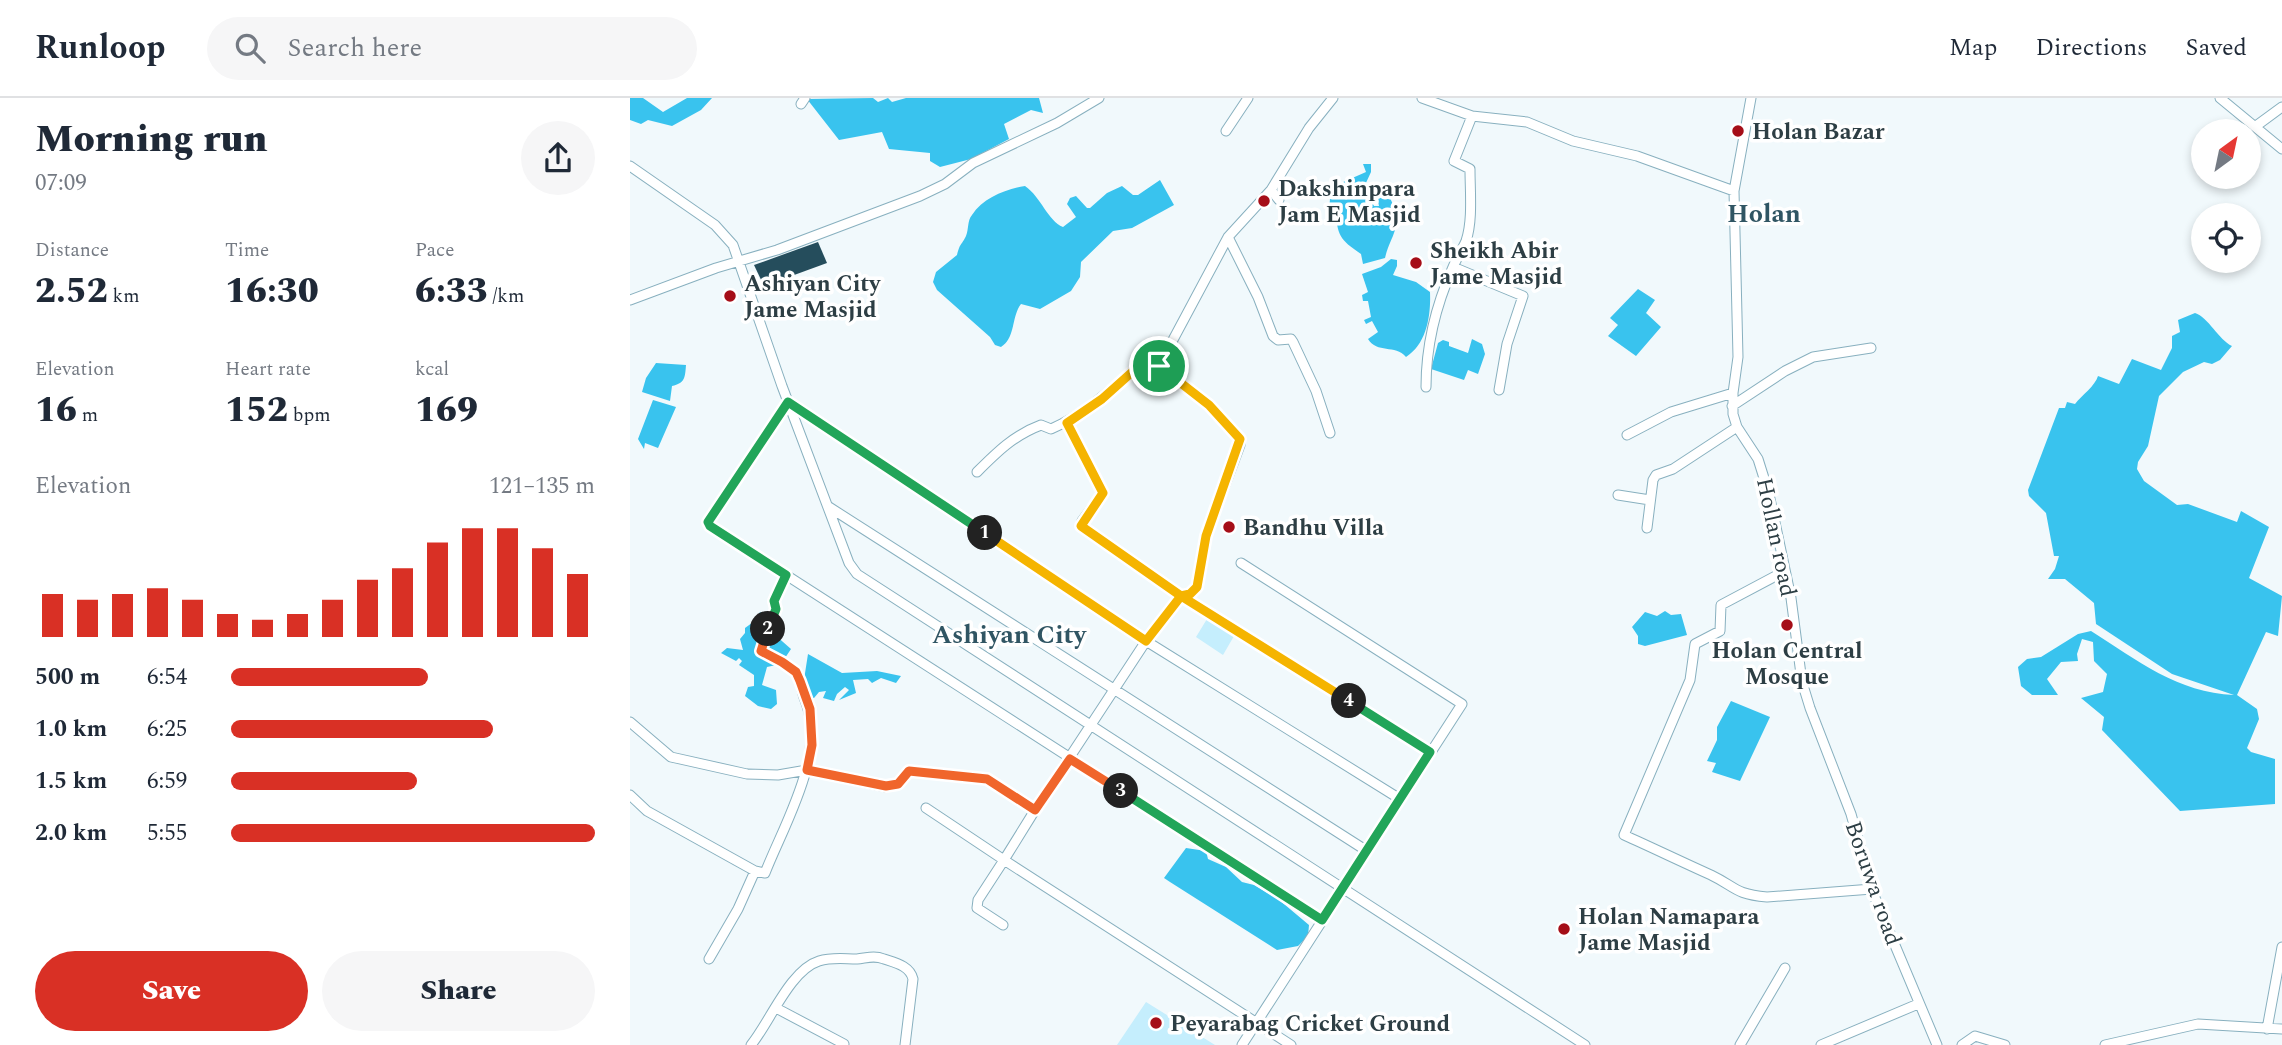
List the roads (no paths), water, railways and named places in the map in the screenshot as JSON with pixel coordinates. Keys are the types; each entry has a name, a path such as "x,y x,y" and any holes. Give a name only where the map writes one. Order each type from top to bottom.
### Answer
{"street":[{"path":"630,300 777,250 920,196 945,184 973,163 1099,98"},
{"path":"1226,131 1248,98"},
{"path":"1159,366 1228,237 1271,190 1309,128 1333,98"},
{"path":"1422,98 1472,116 1527,122 1573,141 1637,156 1734,191"},
{"name":"Hollan road","path":"1751,98 1734,191 1738,357 1732,407 1737,427 1762,467 1791,598 1802,682 1815,721"},
{"path":"2220,98 2247,119"},
{"path":"2261,122 2282,107"},
{"path":"1426,387 1427,352 1444,288 1465,242 1469,225 1470,169 1454,160 1472,116"},
{"path":"2261,130 2282,149"},
{"path":"630,166 715,225 733,245 788,402 849,563 857,574 1585,1045"},
{"path":"1271,190 1279,200"},
{"path":"1228,237 1258,297 1273,336 1278,340 1291,339 1293,342 1317,391 1330,433"},
{"path":"1453,267 1522,296 1507,344 1499,390"},
{"path":"1732,407 1784,371 1813,357 1871,348"},
{"path":"977,472 1008,441 1041,425 1051,429 1067,423 1102,399 1140,365 1147,363 1159,366 1209,405 1240,439 1206,536 1197,587 1190,594 1181,596 1146,641 978,900 976,908 1003,925"},
{"path":"1627,435 1671,412 1732,393"},
{"path":"788,402 708,522 710,526 1322,920"},
{"path":"788,402 1146,641 1400,799"},
{"path":"1067,423 1103,493 1081,526 1181,596 1430,752"},
{"path":"1647,528 1656,475 1673,469 1737,427"},
{"path":"1618,495 1650,500"},
{"path":"828,506 1367,850"},
{"path":"1241,563 1461,704 1241,1045"},
{"path":"1785,571 1721,605 1720,631 1696,644 1690,680 1624,835 1720,879 1736,892 1749,895 1767,897 1872,889"},
{"path":"630,794 648,811 755,871 765,873 807,770 812,745 810,709 796,672 761,651 776,609 774,601 786,575"},
{"name":"Boruwa road","path":"1815,721 1851,814 1872,889 1937,1045"},
{"path":"630,722 671,757 747,774 778,775 807,770 886,786 898,784 909,771 987,779 1035,810"},
{"path":"926,808 1291,1045"},
{"path":"709,959 738,909 755,871"},
{"path":"2267,1029 2282,947"},
{"path":"751,1045 797,976 817,961 876,956 903,966 913,979 905,1045"},
{"path":"1740,1045 1785,968"},
{"path":"1821,1045 1918,1004"},
{"path":"776,1008 844,1044"},
{"path":"2105,1045 2197,1024 2282,1029"},
{"path":"1962,1045 1975,1036 2005,1045"}],"water":[{"path":"630,98 643,98 663,112 687,98 712,98 701,110 672,126 648,120 641,124 630,120"},
{"path":"873,98 878,102 888,98 892,102 906,98 1039,98 1043,113 1031,110 1004,124 1009,139 971,159 940,167 930,161 930,153 889,149 882,132 839,140 807,99"},
{"path":"1363,164 1371,164 1371,172 1365,185 1374,206 1379,206 1376,191 1381,186 1391,201 1396,219 1385,258 1363,264 1361,254 1341,236 1335,209 1329,210 1330,199 1338,198 1341,183 1366,172"},
{"path":"1160,180 1174,205 1132,228 1113,231 1081,262 1080,277 1071,291 1040,309 1021,304 1009,338 1001,347 995,345 990,337 937,290 933,282 936,272 957,255 972,215 996,195 1025,186 1036,196 1053,220 1063,227 1076,217 1067,204 1070,198 1076,196 1090,208 1107,193 1122,186 1133,195 1138,195"},
{"path":"1391,259 1397,260 1393,275 1416,282 1430,292 1430,310 1423,337 1419,345 1406,357 1397,351 1372,344 1368,339 1378,332 1372,321 1366,324 1364,320 1371,317 1368,301 1363,301 1362,295 1368,292 1362,274 1381,267"},
{"path":"1638,289 1655,300 1646,313 1661,327 1636,356 1608,336 1618,325 1610,318"},
{"path":"2195,313 2232,346 2220,360 2212,364 2204,362 2183,372 2159,396 2148,446 2138,462 2137,469 2144,481 2177,505 2188,504 2237,522 2241,511 2269,527 2249,578 2282,596 2278,636 2266,632 2237,695 2257,709 2259,719 2247,748 2251,752 2275,759 2275,804 2180,811 2102,730 2104,717 2081,698 2103,692 2107,674 2094,661 2093,642 2082,639 2077,654 2078,661 2061,662 2047,679 2058,695 2032,695 2021,686 2018,667 2027,659 2041,657 2078,634 2091,631 2176,682 2214,693 2234,695 2172,674 2096,624 2094,603 2065,579 2048,579 2059,556 2054,556 2046,513 2029,496 2028,490 2059,408 2065,408 2067,402 2075,404 2098,376 2119,384 2132,359 2161,370 2172,348 2172,336 2180,332 2178,320"},
{"path":"1472,339 1482,344 1485,354 1478,374 1468,370 1464,380 1431,369 1438,343 1443,340 1449,342 1449,346 1468,353"},
{"path":"656,363 686,365 684,379 672,386 670,401 642,392 646,378"},
{"path":"653,400 676,407 658,448 645,443 644,449 638,439"},
{"path":"1665,611 1671,615 1681,614 1687,635 1645,646 1638,644 1638,636 1632,627 1645,612 1657,616"},
{"path":"760,612 765,617 766,627 791,649 781,664 767,667 762,685 776,690 777,704 771,709 758,706 745,696 748,687 754,686 754,675 739,665 742,661 739,658 736,661 721,653 727,648 743,650 740,639 745,628 756,620"},
{"path":"808,654 842,673 877,671 901,676 896,683 881,678 872,683 868,679 853,680 856,693 839,700 849,690 845,687 834,701 823,698 826,691 819,692 814,698 805,698 803,686"},
{"path":"1731,701 1770,717 1740,781 1712,772 1716,763 1707,761 1717,740 1717,727"},
{"path":"1186,848 1206,851 1208,859 1226,867 1242,882 1254,885 1278,899 1309,925 1308,936 1298,946 1277,950 1164,878"}],"place":[{"name":"Holan Bazar","path":"1738,131"},
{"name":"Dakshinpara Jam E Masjid","path":"1264,201"},
{"name":"Sheikh Abir Jame Masjid","path":"1416,263"},
{"name":"Ashiyan City Jame Masjid","path":"730,296"},
{"name":"Bandhu Villa","path":"1229,527"},
{"name":"Holan Central Mosque","path":"1787,625"},
{"name":"Holan Namapara Jame Masjid","path":"1564,929"},
{"name":"Peyarabag Cricket Ground","path":"1156,1023"}],"district":[{"name":"Holan","path":"1764,213"},
{"name":"Ashiyan City","path":"1009,634"}]}
